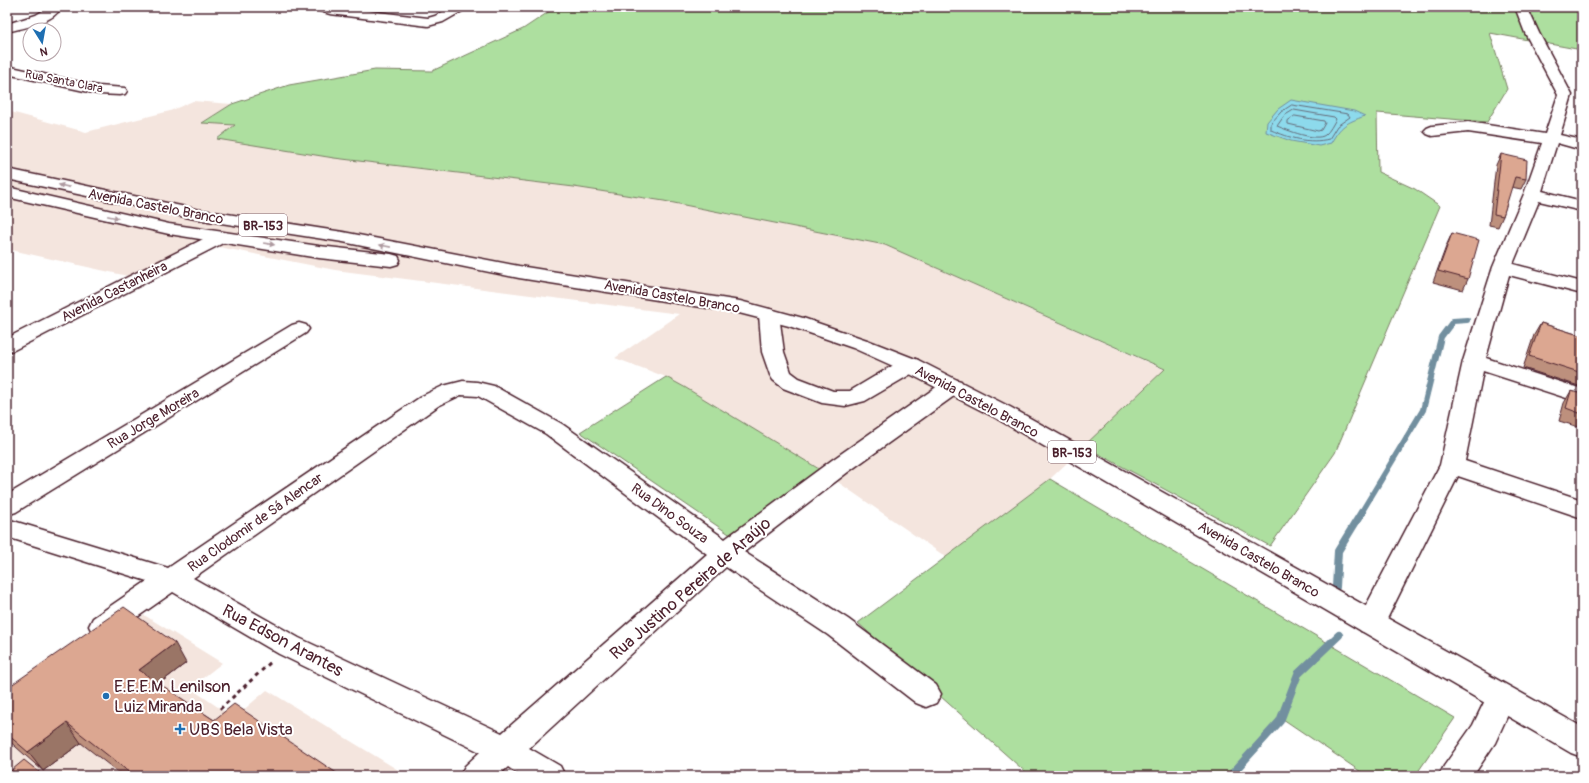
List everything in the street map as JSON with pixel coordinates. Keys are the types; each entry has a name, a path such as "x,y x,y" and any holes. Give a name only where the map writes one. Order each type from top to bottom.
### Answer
{"street":[{"path":"7,28 45,16 56,7"},
{"path":"329,8 419,22 428,22 440,20 460,7"},
{"path":"1371,623 1452,465 1474,361 1502,267 1534,194 1551,139 1571,96 1532,33 1521,7"},
{"name":"Rua Santa Clara","path":"7,70 98,90 120,91"},
{"path":"1432,131 1468,127 1582,145"},
{"name":"Avenida Castelo Branco","path":"7,174 195,214 343,238 519,272 712,302 769,315 826,331 910,365 953,386 1582,743"},
{"name":"Avenida Castelo Branco","path":"7,192 162,227 221,237 366,257 519,272"},
{"path":"1534,194 1582,206"},
{"name":"Avenida Castanheira","path":"7,346 221,237"},
{"path":"1502,267 1582,288"},
{"path":"769,315 773,352 781,375 791,383 830,398 857,396 910,365"},
{"name":"Rua Jorge Moreira","path":"7,506 299,329"},
{"path":"1474,361 1582,396"},
{"name":"Rua Justino Pereira de Araújo","path":"476,776 725,553 840,466 953,386"},
{"name":"Rua Clodomir de Sá Alencar","path":"86,637 430,401 460,387 475,387 486,391 509,405"},
{"name":"Rua Dino Souza","path":"509,405 554,429 725,553 838,627 926,694"},
{"path":"1452,465 1582,509"},
{"name":"Rua Edson Arantes","path":"7,528 172,579 289,646 506,750 549,776"},
{"path":"1454,776 1484,734 1501,697"}],"path":[{"path":"220,709 289,646"}],"shaded area":[{"path":"193,101 232,104 203,122 236,125 217,138 334,158 574,187 664,201 885,245 1165,370 1050,479 946,557 819,469 686,388 666,377 615,358 679,314 335,270 199,243 132,277 7,249 7,111 86,132 170,111"},
{"path":"144,615 222,663 190,688 234,718 267,690 408,776 7,776 7,713"}],"green space":[{"path":"556,7 1582,7 1582,50 1490,33 1507,89 1487,122 1377,113 1378,172 1415,189 1440,206 1335,453 1270,546 1084,446 1165,369 885,245 664,201 574,187 334,158 217,139 235,125 202,123 232,104 289,85 375,70 432,71 523,29"},
{"path":"666,377 819,469 732,536 580,432"},
{"path":"1050,479 1455,718 1415,776 1367,776 1283,719 1230,776 1030,776 858,623"}],"water":[{"path":"1291,100 1354,111 1365,116 1341,128 1331,143 1319,146 1291,141 1266,132 1267,122 1278,109"}],"building":[{"path":"1501,154 1527,160 1526,179 1515,177 1503,216 1494,214"},
{"path":"1452,233 1479,240 1468,279 1438,271"},
{"path":"1541,323 1582,336 1582,373 1529,356"},
{"path":"1571,391 1582,394 1582,414 1566,408"},
{"path":"124,607 175,643 139,670 214,720 234,704 341,776 134,776 67,723 28,752 7,734 7,688"},
{"path":"24,760 44,776 7,776 7,774"}],"waterway":[{"path":"1361,513 1423,410 1441,337 1453,321 1467,320"},
{"path":"1336,587 1338,551 1362,512"},
{"path":"1230,776 1280,721 1298,674 1339,635"}],"place":[{"name":"E.E.E.M. Lenilson Luiz Miranda","path":"106,696"},
{"name":"UBS Bela Vista","path":"180,729"}]}
